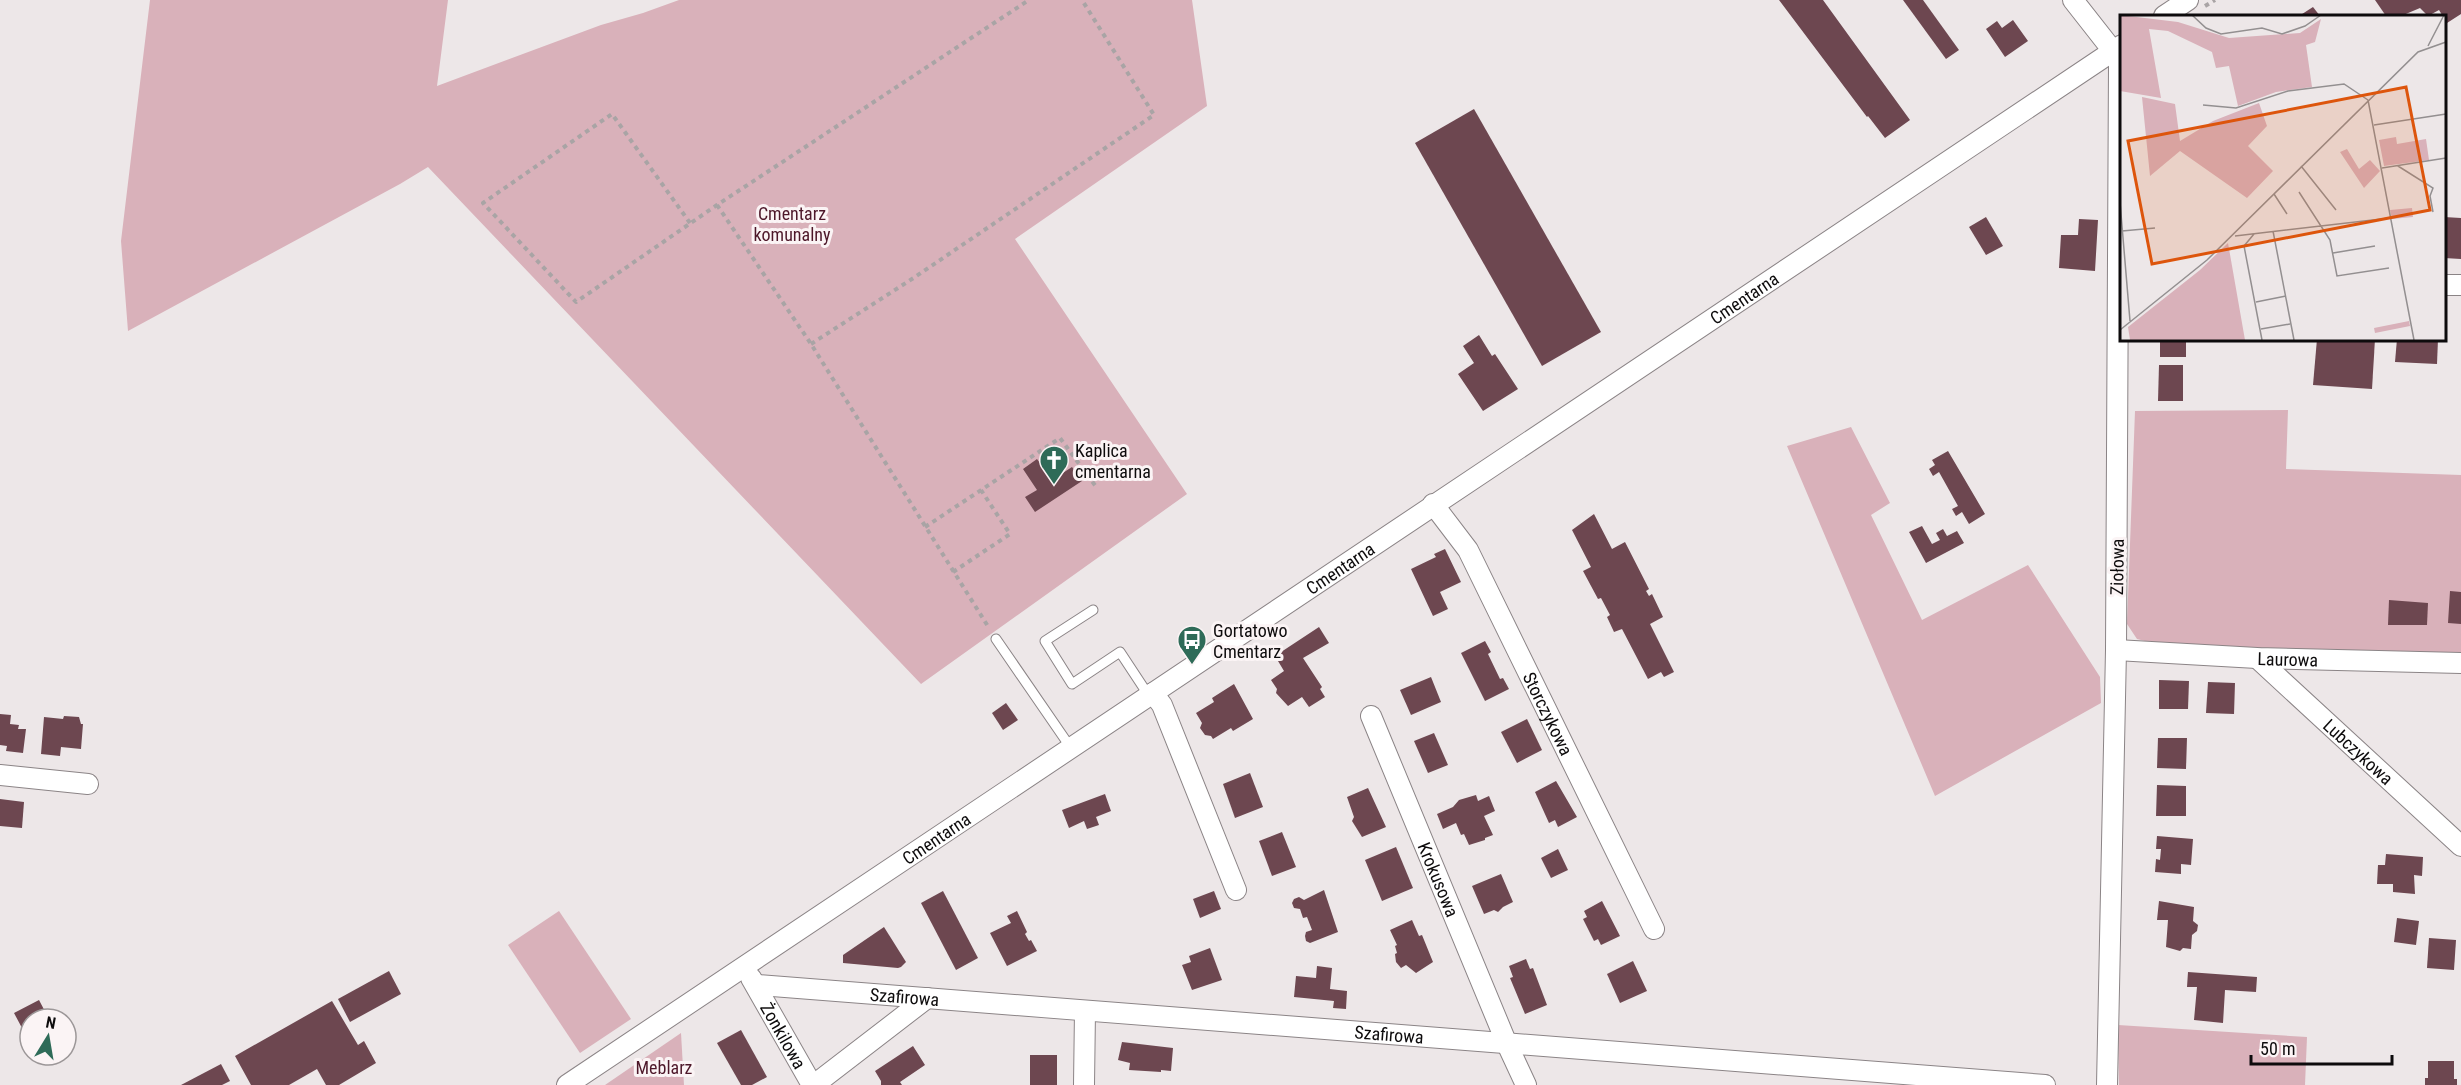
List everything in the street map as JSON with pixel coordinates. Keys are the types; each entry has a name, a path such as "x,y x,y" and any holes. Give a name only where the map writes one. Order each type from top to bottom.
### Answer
{"street":[{"path":"2073,0 2117,48"},
{"path":"2166,15 2188,0"},
{"name":"Ziołowa","path":"2117,48 2120,168"},
{"name":"Cmentarna","path":"567,1085 2117,48"},
{"name":"Ziołowa","path":"2108,1085 2120,340"},
{"name":"Storczykowa","path":"1433,504 1468,550 1654,929"},
{"name":"Laurowa","path":"2116,650 2257,658 2461,663"},
{"name":"Lubczykowa","path":"2257,658 2461,846"},
{"path":"1151,694 1162,705 1236,890"},
{"name":"Krokusowa","path":"1371,716 1526,1085"},
{"path":"0,776 88,784"},
{"path":"743,967 758,985"},
{"name":"Szafirowa","path":"758,985 2045,1085"},
{"name":"Żonkilowa","path":"758,985 813,1085 927,998"},
{"path":"1084,1085 1085,1011"}],"lane":[{"path":"1093,610 1044,641 1072,684 1120,652 1151,694"},
{"path":"996,639 1071,748"}],"path":[{"path":"690,223 612,114 483,203 576,302 690,223 717,204 1029,0"},
{"path":"811,344 915,277 1154,115 1082,0"},
{"path":"717,204 811,344 996,639"},
{"path":"925,527 1060,438 1097,488"},
{"path":"953,572 1010,534 981,490"}],"green space":[{"name":"Cmentarz komunalny","path":"150,0 448,0 437,86 601,25 679,0 1192,0 1207,106 1015,239 1187,494 921,684 428,167 128,331 121,241"},
{"path":"2288,410 2286,469 2461,475 2461,656 2157,644 2137,639 2127,624 2135,411"},
{"path":"1851,427 1890,503 1871,515 1922,620 2028,565 2100,677 2101,703 1935,796 1787,446"},
{"path":"559,911 631,1019 580,1053 508,945"},
{"path":"2118,1025 2307,1037 2305,1085 2119,1085"},
{"name":"Meblarz","path":"681,1033 684,1085 605,1085"}],"building":[{"path":"1779,0 1823,0 1910,120 1885,138"},
{"path":"1903,0 1923,0 1959,50 1946,59"},
{"path":"2375,0 2461,0 2461,14 2447,23 2446,15 2442,15 2439,10 2430,15 2420,8 2403,15 2385,15"},
{"path":"2313,7 2319,15 2301,15"},
{"path":"2013,20 2028,41 2005,57 1986,29 1997,21 2002,28"},
{"path":"1474,109 1601,332 1542,366 1415,143"},
{"path":"1986,217 2003,246 1986,255 1969,227"},
{"path":"2446,217 2461,218 2461,259 2446,258"},
{"path":"2079,219 2098,220 2095,271 2059,268 2061,235 2078,235"},
{"path":"1479,335 1492,356 1495,354 1518,389 1483,411 1458,374 1474,363 1463,346"},
{"path":"2160,340 2186,340 2186,357 2160,357"},
{"path":"2317,340 2375,340 2372,389 2313,385"},
{"path":"2397,340 2438,340 2437,364 2395,362"},
{"path":"2159,365 2183,365 2183,401 2158,401"},
{"path":"1948,451 1985,514 1969,524 1962,512 1956,516 1952,509 1958,506 1939,472 1933,476 1929,469 1935,465 1932,460"},
{"name":"Kaplica cmentarna","path":"1037,459 1052,480 1072,467 1082,481 1035,512 1025,497 1037,490 1023,469"},
{"path":"1594,514 1612,549 1625,542 1649,589 1646,591 1649,596 1652,594 1663,617 1650,624 1674,672 1664,677 1661,672 1648,679 1622,629 1614,632 1607,617 1610,615 1601,598 1598,599 1583,571 1591,567 1572,530"},
{"path":"1922,526 1932,544 1940,540 1936,533 1943,529 1947,536 1957,531 1964,543 1926,563 1909,532"},
{"path":"1445,549 1461,582 1440,592 1448,609 1433,616 1411,569 1436,557 1434,554"},
{"path":"2450,591 2461,592 2461,624 2448,623"},
{"path":"2389,600 2428,603 2427,625 2388,625"},
{"path":"1319,627 1329,643 1303,658 1322,687 1320,689 1325,697 1309,707 1302,697 1288,706 1276,693 1277,689 1271,680 1284,671 1275,656"},
{"path":"1485,641 1491,652 1488,654 1500,679 1503,678 1509,689 1485,701 1461,653"},
{"path":"1431,677 1441,702 1411,715 1400,690"},
{"path":"2159,680 2189,681 2188,709 2159,709"},
{"path":"2208,682 2235,683 2234,714 2206,713"},
{"path":"1234,684 1253,719 1213,739 1205,735 1200,728 1202,723 1196,713 1214,702 1212,698"},
{"path":"1006,703 1018,720 1003,730 992,713"},
{"path":"0,714 11,715 10,724 19,725 18,729 26,729 23,753 6,751 7,746 0,745"},
{"path":"64,716 79,717 83,724 81,749 61,747 60,756 41,754 44,717 63,719"},
{"path":"1527,719 1542,750 1517,763 1501,732"},
{"path":"1434,733 1448,765 1428,773 1414,741"},
{"path":"2158,738 2187,738 2186,769 2157,768"},
{"path":"1250,773 1263,807 1235,818 1223,784"},
{"path":"1556,781 1577,817 1558,827 1555,820 1549,823 1535,792"},
{"path":"2157,785 2186,786 2186,816 2156,816"},
{"path":"1368,788 1386,827 1362,837 1352,821 1354,817 1347,797"},
{"path":"1105,794 1111,811 1096,817 1099,825 1087,829 1084,821 1069,828 1062,810"},
{"path":"1476,795 1478,801 1489,796 1495,811 1484,816 1493,835 1469,845 1464,834 1461,835 1456,823 1443,829 1437,814 1453,807 1459,800"},
{"path":"0,799 24,802 22,828 0,826"},
{"path":"1282,832 1296,867 1272,876 1259,841"},
{"path":"2157,836 2193,839 2191,865 2181,864 2181,874 2155,872 2156,859 2160,860 2161,849 2156,849"},
{"path":"1396,847 1413,888 1382,901 1365,860"},
{"path":"1558,849 1568,870 1551,878 1541,858"},
{"path":"2386,854 2423,857 2422,876 2414,875 2415,894 2393,892 2393,884 2377,884 2378,865 2385,865"},
{"path":"1501,874 1513,902 1498,912 1494,910 1484,914 1472,886"},
{"path":"1324,890 1338,932 1310,943 1306,941 1305,936 1306,932 1312,930 1307,917 1303,918 1300,909 1294,908 1292,903 1294,899 1299,897 1304,900"},
{"path":"943,891 978,958 956,970 921,903"},
{"path":"1214,891 1221,909 1200,918 1193,899"},
{"path":"1602,901 1620,936 1601,945 1598,939 1594,941 1583,919 1587,917 1584,911"},
{"path":"2159,901 2194,907 2193,921 2198,925 2197,931 2192,935 2191,949 2183,948 2180,951 2166,947 2168,920 2157,920"},
{"path":"1017,911 1027,932 1025,934 1037,951 1007,966 990,933 1011,923 1007,916"},
{"path":"2397,918 2419,921 2416,945 2394,942"},
{"path":"1412,920 1419,936 1422,935 1433,962 1416,973 1406,965 1401,968 1396,962 1395,946 1397,945 1390,930"},
{"path":"884,927 906,962 901,967 843,963 843,955"},
{"path":"2429,938 2456,940 2454,970 2427,968"},
{"path":"1210,948 1222,980 1192,990 1182,965 1191,962 1189,956"},
{"path":"1526,959 1530,969 1533,968 1547,1005 1525,1014 1510,978 1513,977 1509,966"},
{"path":"1633,961 1647,991 1620,1003 1607,974"},
{"path":"1317,966 1332,968 1330,989 1347,991 1346,1009 1333,1008 1334,1001 1294,997 1296,976 1316,978"},
{"path":"389,971 401,994 350,1022 338,999"},
{"path":"2188,972 2257,977 2256,992 2225,990 2223,1023 2194,1020 2197,987 2187,987"},
{"path":"39,1000 43,1007 26,1007"},
{"path":"332,1001 358,1045 364,1041 376,1063 339,1085 326,1085 317,1069 289,1085 251,1085 235,1056"},
{"path":"741,1030 767,1077 752,1085 741,1085 717,1043"},
{"path":"1122,1042 1173,1048 1171,1071 1129,1070 1130,1063 1118,1060"},
{"path":"913,1046 925,1065 900,1082 902,1085 881,1085 875,1071"},
{"path":"1030,1055 1057,1055 1057,1085 1030,1085"},
{"path":"2428,1061 2454,1061 2454,1079 2457,1079 2457,1085 2425,1085 2425,1078 2428,1078"},
{"path":"221,1064 230,1081 222,1085 181,1085"}],"place":[{"name":"Kaplica cmentarna","path":"1054,486"},
{"name":"Gortatowo Cmentarz","path":"1192,666"}]}
